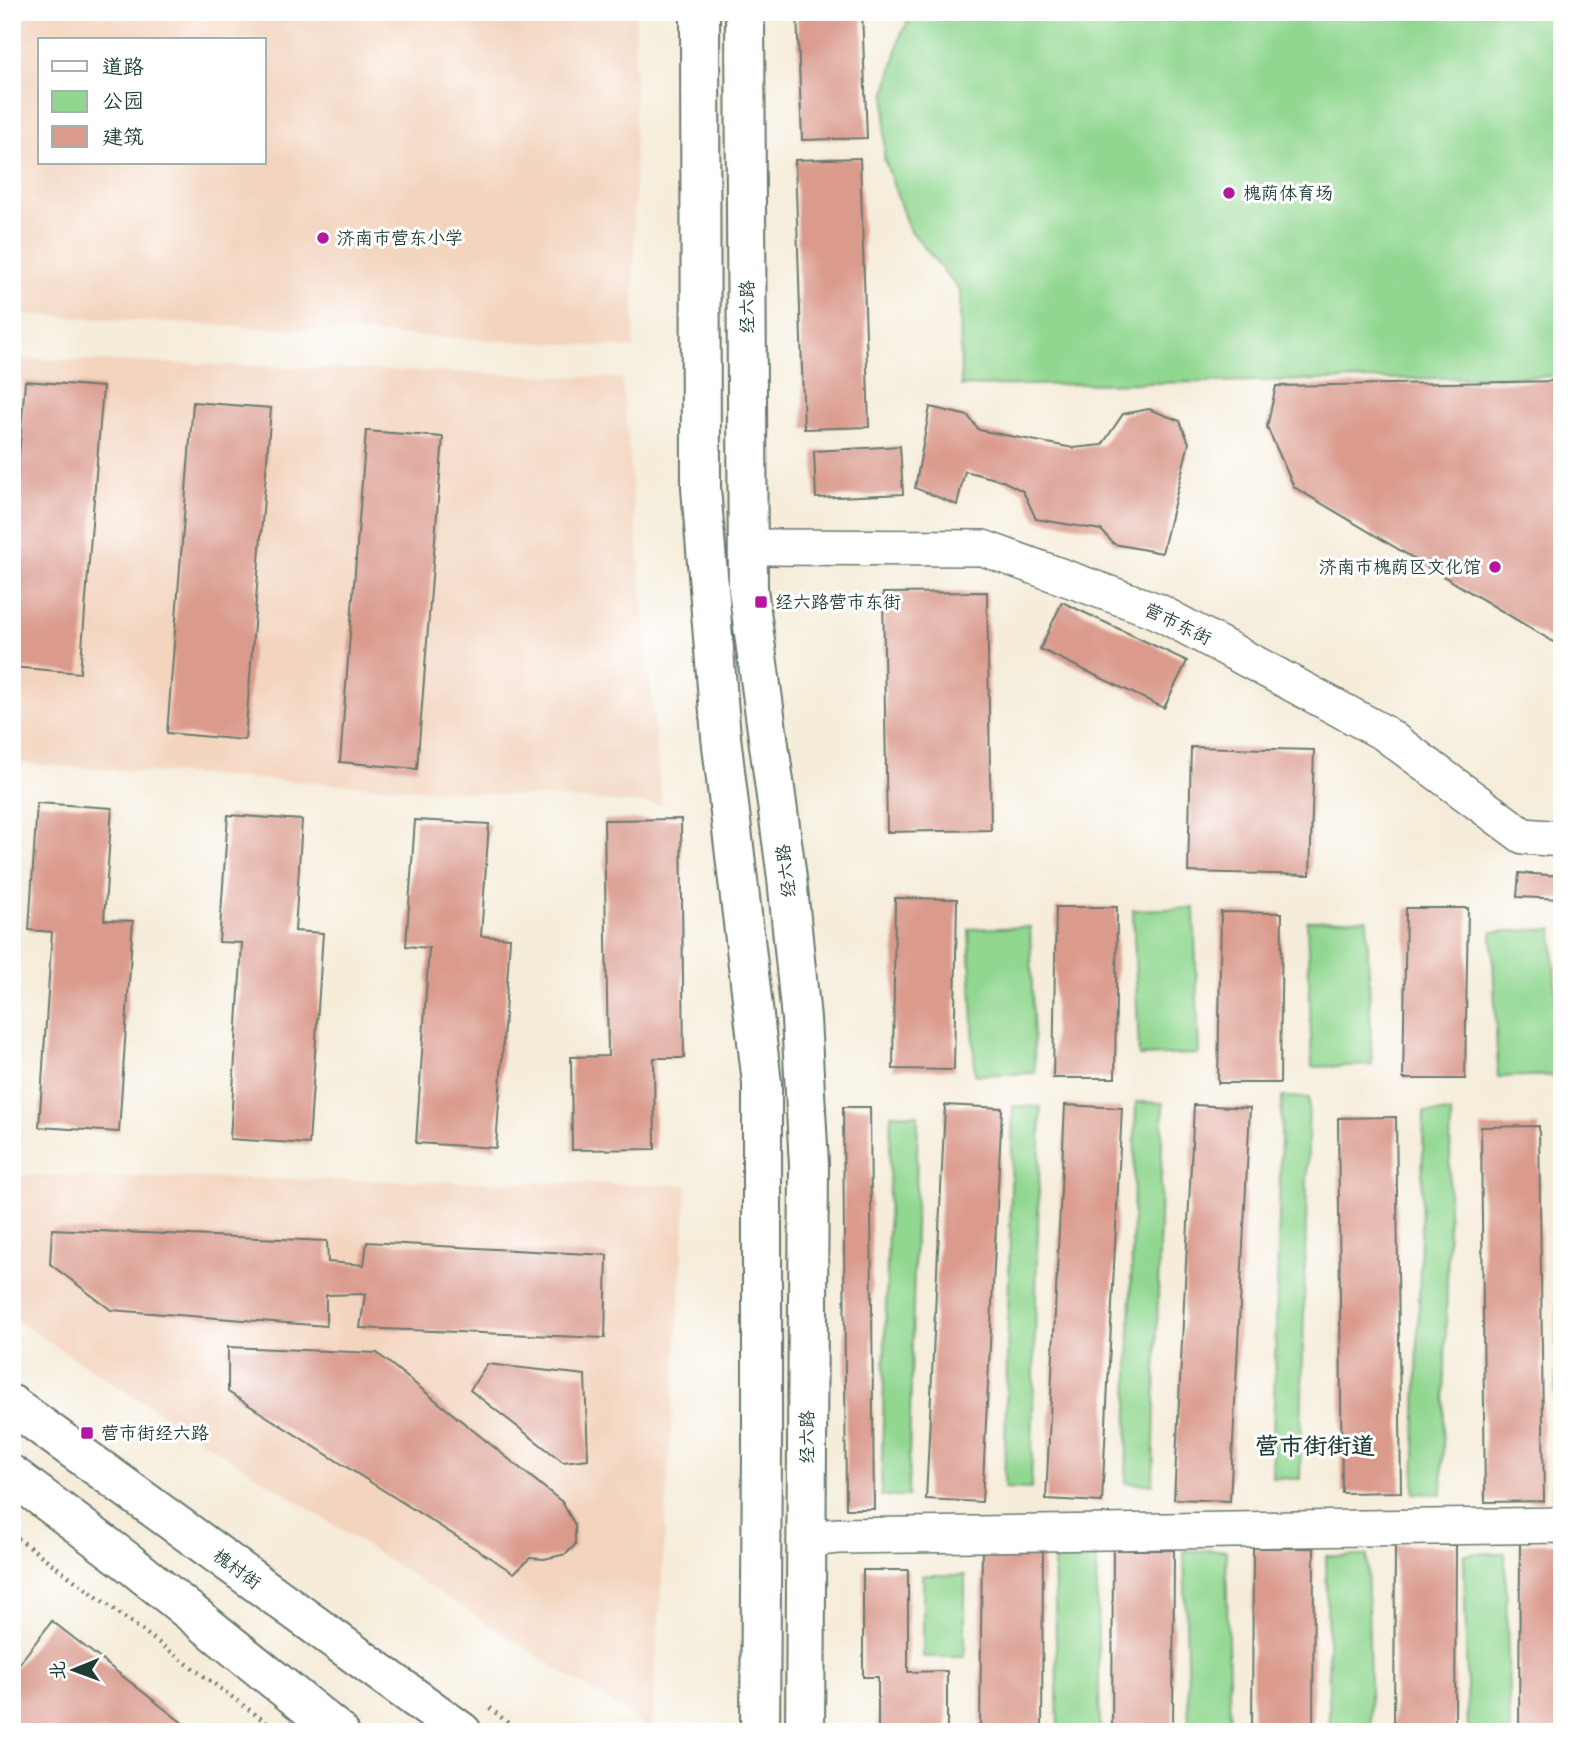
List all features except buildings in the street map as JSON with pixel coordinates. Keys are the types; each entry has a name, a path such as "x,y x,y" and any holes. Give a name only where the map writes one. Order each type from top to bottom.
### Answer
{"main road":[{"path":"700,12 701,488 721,737 762,1083 760,1732"},
{"name":"经六路","path":"745,12 748,589 787,878 802,1046 809,1165 805,1732"},
{"name":"槐村街","path":"12,1405 462,1732"},
{"path":"12,1475 128,1562 339,1732"}],"street":[{"name":"营市东街","path":"748,547 983,548 1157,611 1384,733 1523,836 1562,839"},
{"path":"806,1539 1562,1525"}],"path":[{"path":"12,1534 268,1724"}],"shaded area":[{"name":"济南市营东小学","path":"12,12 635,12 634,348 12,314"},
{"path":"12,358 622,378 662,805 12,763"},
{"path":"12,1175 687,1185 652,1730 12,1318"}],"green space":[{"name":"槐荫体育场","path":"914,12 1562,12 1562,376 961,386 960,291 908,227 884,158 886,92 901,34"},
{"path":"1194,908 1199,1054 1139,1056 1133,910"},
{"path":"1367,919 1372,1065 1312,1067 1307,921"},
{"path":"1030,927 1035,1073 975,1075 969,929"},
{"path":"1553,929 1558,1075 1498,1077 1492,932"},
{"path":"1282,1097 1309,1098 1300,1479 1272,1478"},
{"path":"1136,1102 1163,1103 1153,1484 1126,1483"},
{"path":"1013,1106 1041,1107 1031,1489 1004,1488"},
{"path":"1424,1112 1451,1113 1442,1494 1414,1493"},
{"path":"891,1114 918,1115 908,1496 881,1496"},
{"path":"1561,1119 1562,1503 1553,1503"},
{"path":"1096,1550 1100,1732 1058,1732 1054,1551"},
{"path":"1226,1550 1230,1732 1189,1732 1184,1551"},
{"path":"1505,1553 1510,1732 1468,1732 1464,1554"},
{"path":"1326,1556 1367,1556 1371,1732 1330,1732"},
{"path":"923,1575 965,1575 965,1657 923,1657"}],"place":[{"name":"槐荫体育场","path":"1229,193"},
{"name":"济南市营东小学","path":"323,238"},
{"name":"济南市槐荫区文化馆","path":"1495,567"},
{"name":"经六路营市东街","path":"761,602"},
{"name":"营市街经六路","path":"87,1433"}],"district":[{"name":"营市街街道","path":"1315,1446"}]}
